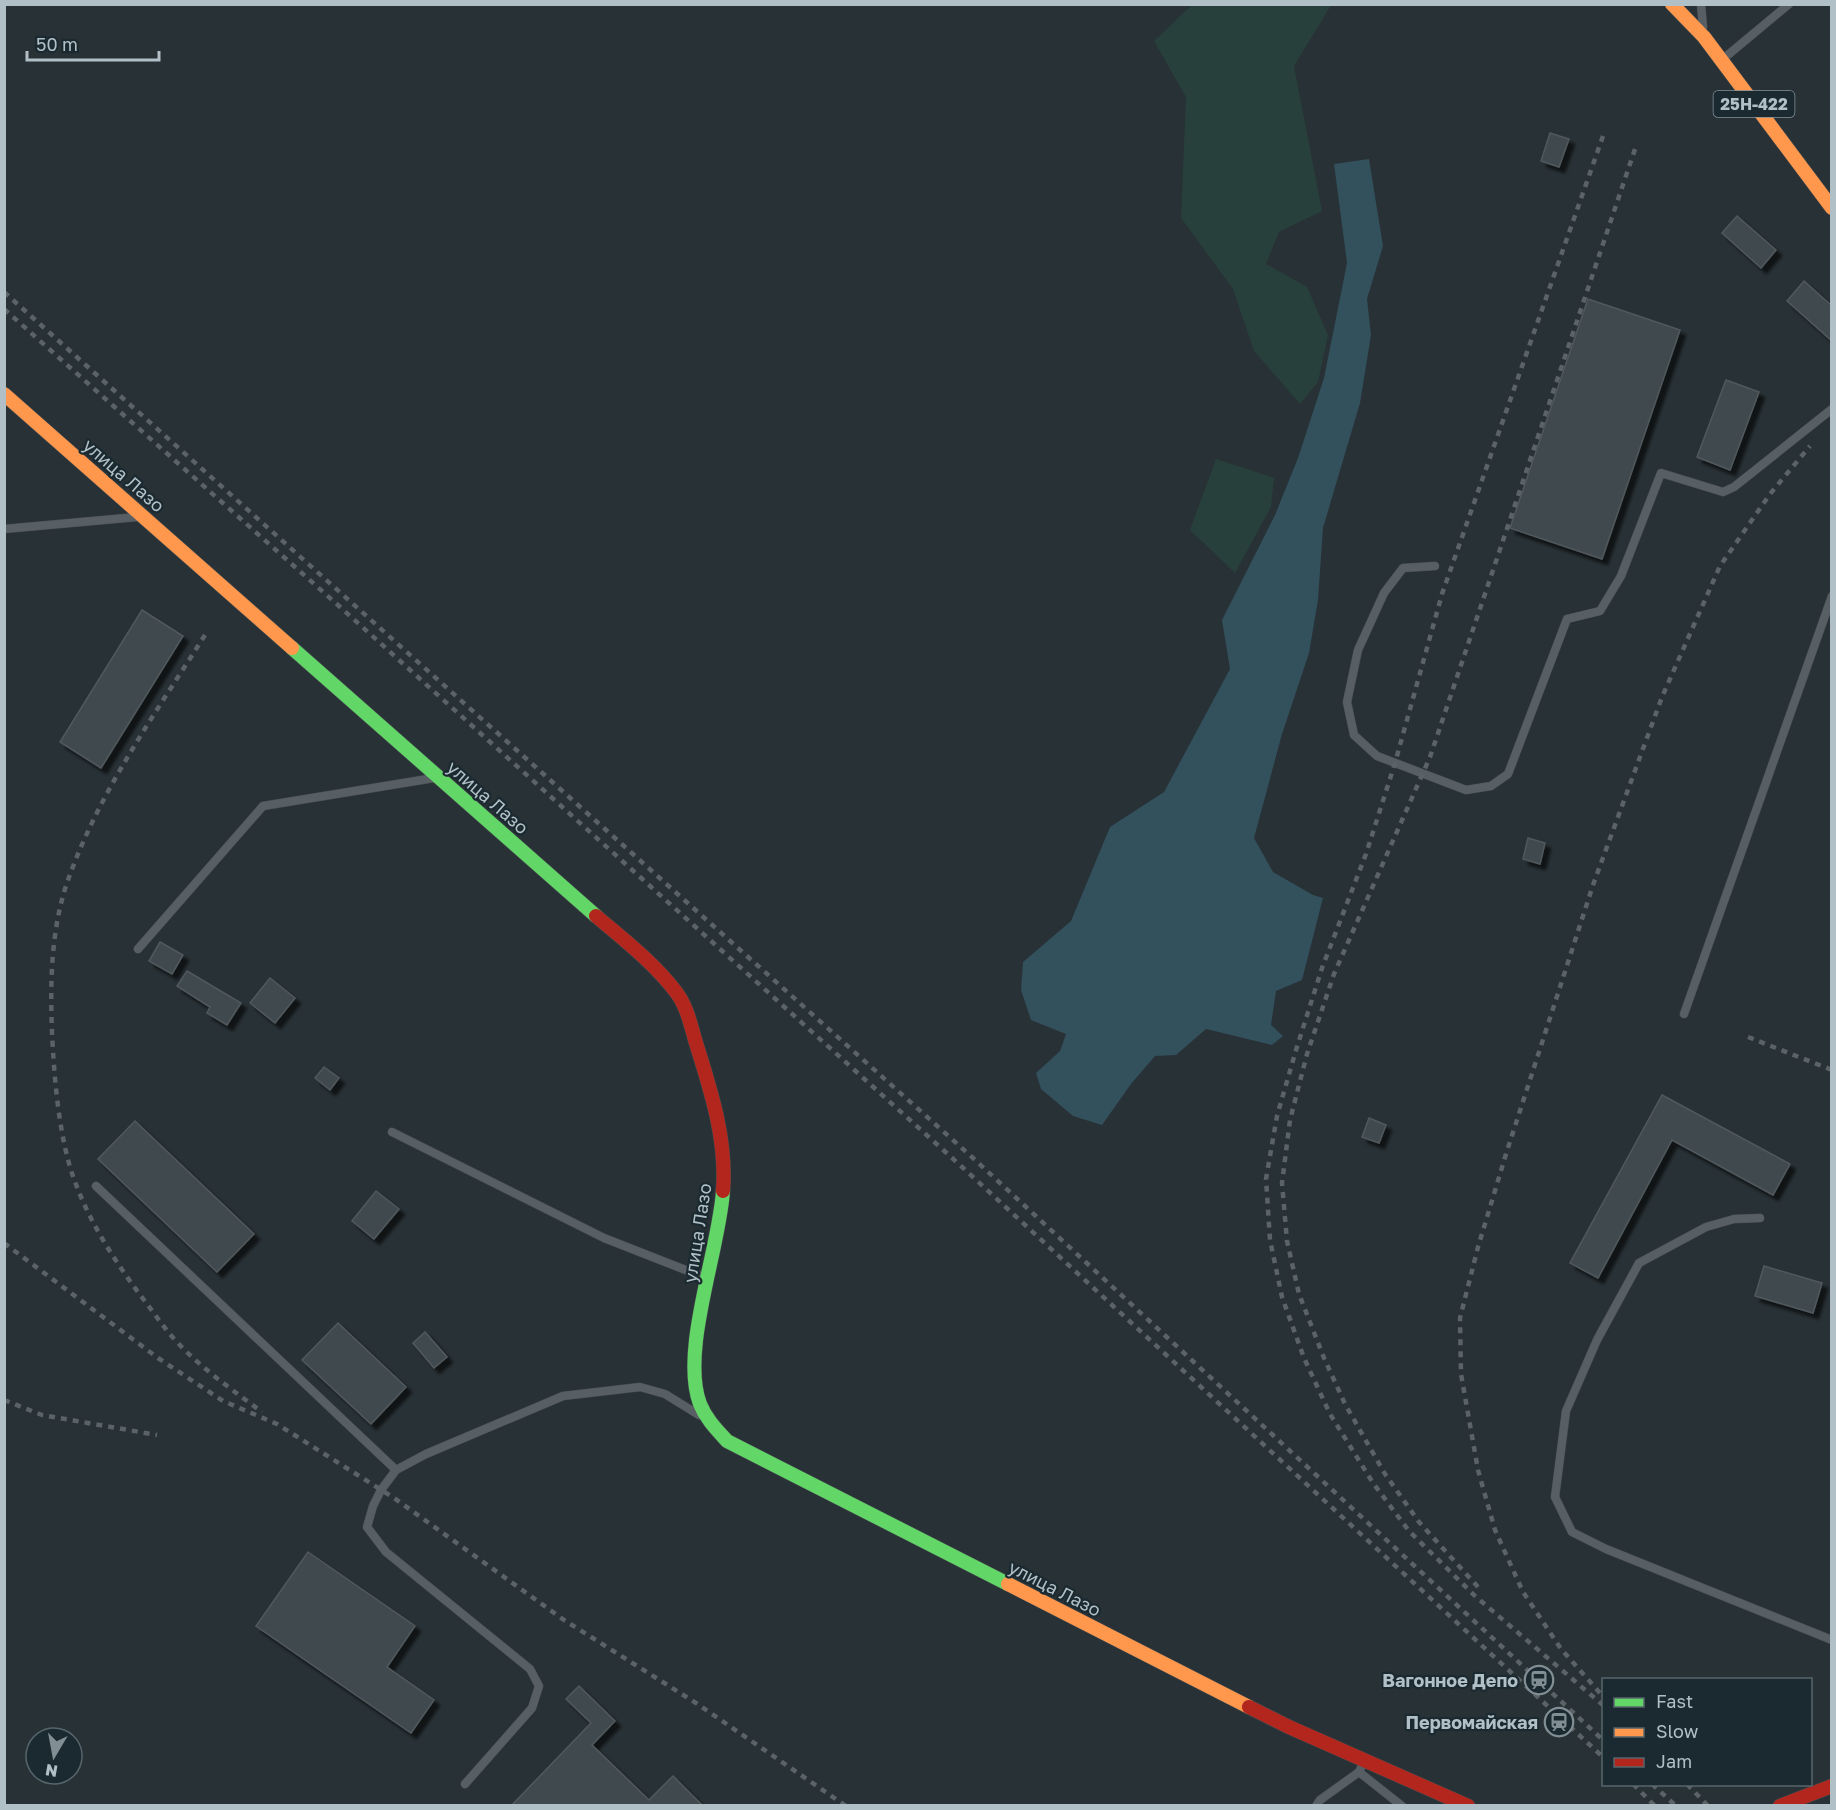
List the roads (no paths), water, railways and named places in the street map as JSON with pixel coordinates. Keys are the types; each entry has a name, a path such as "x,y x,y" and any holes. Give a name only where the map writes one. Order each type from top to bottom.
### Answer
{"street":[{"name":"25Н-422","path":"1672,4 1704,37 1832,208"},
{"name":"улица Лазо","path":"4,394 621,938 676,993 687,1013 702,1061 722,1150 724,1179 722,1207 693,1370 698,1399 708,1420 727,1441 1362,1766 1468,1806"},
{"path":"1780,1806 1832,1786"}],"lane":[{"path":"1701,4 1704,37"},
{"path":"1722,60 1789,4"},
{"path":"1435,566 1403,568 1384,593 1358,650 1347,702 1354,735 1377,756 1423,774 1466,790 1491,786 1508,774 1567,619 1600,611 1621,576 1661,473 1723,492 1734,487 1832,409"},
{"path":"4,529 143,516"},
{"path":"1684,1014 1832,596"},
{"path":"138,950 262,806 439,778"},
{"path":"392,1132 604,1238 708,1279"},
{"path":"96,1186 396,1470"},
{"path":"1760,1218 1734,1219 1706,1227 1639,1263 1597,1340 1566,1411 1555,1497 1572,1532 1606,1549 1832,1640"},
{"path":"465,1784 532,1708 539,1686 530,1669 386,1552 367,1527 372,1506 381,1490 396,1470 426,1454 563,1396 640,1387 665,1394 708,1420"},
{"path":"1316,1806 1320,1800 1362,1766 1402,1806"}],"water":[{"path":"1369,159 1383,246 1367,299 1371,335 1360,403 1323,528 1318,600 1309,653 1282,734 1254,838 1273,872 1313,895 1323,898 1302,980 1276,991 1271,1025 1283,1036 1272,1045 1206,1029 1176,1055 1155,1056 1131,1084 1102,1125 1073,1116 1041,1089 1036,1073 1060,1051 1066,1034 1031,1020 1021,990 1023,962 1071,921 1110,827 1164,792 1230,669 1222,620 1275,515 1298,458 1324,378 1347,263 1334,164"}],"railway":[{"path":"1602,1704 1475,1596 1409,1531 1373,1483 1330,1414 1304,1358 1282,1297 1270,1240 1266,1179 1277,1116 1296,1050 1322,968 1366,854 1395,763 1442,594 1603,136"},
{"path":"1478,1587 1419,1522 1385,1474 1345,1404 1299,1294 1287,1241 1282,1183 1290,1120 1307,1054 1334,974 1430,757 1635,149"},
{"path":"4,292 973,1158 1602,1739"},
{"path":"4,309 339,606 961,1166 1602,1756"},
{"path":"1600,1693 1561,1649 1523,1592 1495,1530 1478,1470 1461,1374 1460,1318 1478,1247 1506,1154 1593,885 1662,697 1720,566 1770,494 1810,446"},
{"path":"205,635 129,754 95,816 68,880 58,917 53,955 51,1013 54,1068 58,1107 69,1163 80,1196 104,1242 173,1338 208,1371 262,1412"},
{"path":"1748,1037 1832,1070"},
{"path":"4,1243 158,1358 223,1401 277,1424 394,1498 564,1620 696,1703 846,1806"},
{"path":"4,1400 42,1415 157,1435"},
{"path":"1635,1786 1655,1806"},
{"path":"1654,1786 1676,1806"},
{"path":"1689,1786 1708,1806"}],"place":[{"name":"Вагонное Депо","path":"1539,1680"},
{"name":"Первомайская","path":"1559,1722"}]}
